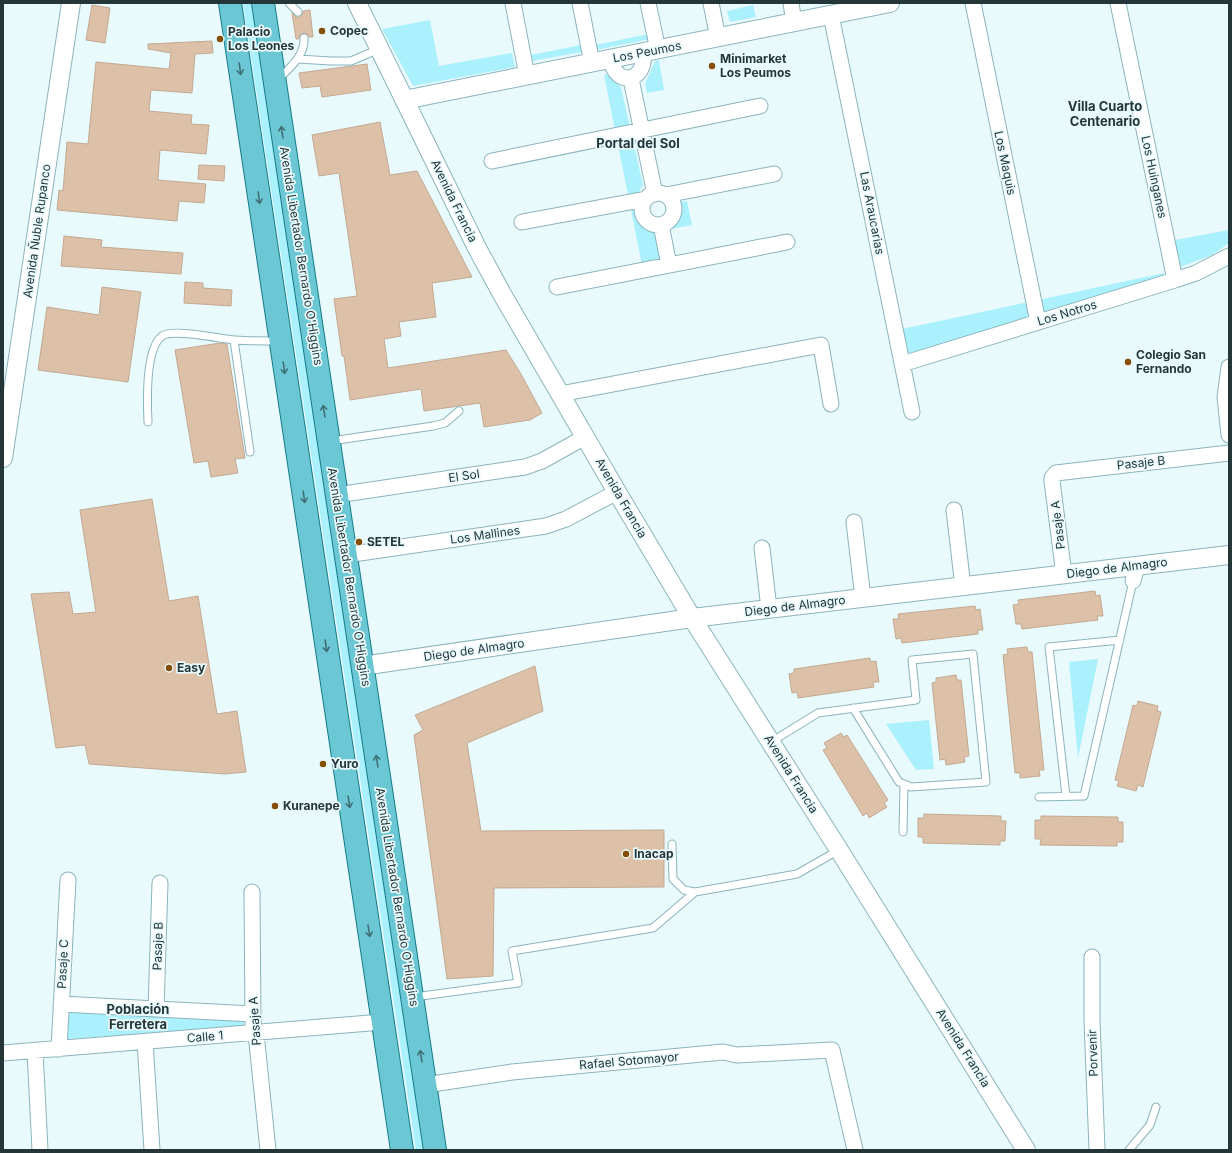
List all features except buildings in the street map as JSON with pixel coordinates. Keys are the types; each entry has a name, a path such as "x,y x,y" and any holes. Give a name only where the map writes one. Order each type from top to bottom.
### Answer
{"main road":[{"path":"230,3 402,1150"},
{"name":"Avenida Libertador Bernardo O'Higgins","path":"263,3 435,1150"},
{"path":"267,254 285,249 296,251 300,254"},
{"path":"396,1112 404,1116 415,1116 429,1107"}],"street":[{"name":"Avenida Ñuble Rupanco","path":"3,458 71,3"},
{"name":"Avenida Francia","path":"357,3 477,248 502,294 617,492 692,618 1026,1150"},
{"path":"513,3 527,76"},
{"path":"580,3 592,63"},
{"path":"611,59 616,73 623,78 631,79 638,75 651,52 648,3"},
{"path":"711,3 718,38"},
{"path":"790,3 794,23"},
{"name":"Los Peumos","path":"404,100 651,52 890,3"},
{"name":"Los Maquis","path":"973,3 1038,322"},
{"name":"Los Huinganes","path":"1118,3 1175,280"},
{"name":"Las Araucarias","path":"832,15 912,412"},
{"path":"631,79 655,196"},
{"path":"492,161 760,106"},
{"path":"522,222 774,174"},
{"path":"655,196 672,202 674,212 670,220 661,225 651,224 644,218 642,208 655,196"},
{"path":"661,225 669,265"},
{"path":"557,287 787,242"},
{"name":"Los Notros","path":"902,364 1175,280 1196,273 1229,256"},
{"path":"560,394 821,345 831,404"},
{"path":"1229,367 1225,397 1229,435"},
{"name":"El Sol","path":"337,495 525,467 542,461 585,437"},
{"name":"Pasaje B","path":"1054,475 1058,473 1229,453"},
{"name":"Pasaje A","path":"1054,475 1052,481 1064,575"},
{"name":"Los Mallines","path":"346,555 546,526 566,519 617,492"},
{"path":"954,510 962,586"},
{"path":"854,522 863,598"},
{"path":"762,548 769,609"},
{"name":"Diego de Almagro","path":"362,666 692,618 1064,575 1135,573 1229,555"},
{"name":"Pasaje C","path":"59,1049 68,880"},
{"name":"Pasaje B","path":"156,1009 160,883"},
{"name":"Pasaje A","path":"252,892 253,1014 268,1150"},
{"name":"Porvenir","path":"1092,956 1092,1020 1097,1150"},
{"name":"Calle 1","path":"62,1004 253,1014"},
{"name":"Calle 1","path":"3,1053 382,1022"},
{"path":"145,1042 152,1150"},
{"name":"Rafael Sotomayor","path":"425,1086 512,1072 723,1052 737,1055 832,1050 853,1150"},
{"path":"34,1051 40,1150"}],"lane":[{"path":"289,3 298,12"},
{"path":"275,83 298,58 303,50 304,38"},
{"path":"298,58 350,61 379,49"},
{"path":"148,422 147,391 150,362 157,341 164,334 175,332 234,340 280,340"},
{"path":"234,340 250,452"},
{"path":"329,442 433,426 445,423 458,411"},
{"path":"1039,797 1084,796 1135,573"},
{"path":"1066,796 1049,647 1120,640"},
{"path":"770,742 818,713 853,708 916,700 912,660 973,654 986,782 911,787 899,782 853,708"},
{"path":"903,832 904,784"},
{"path":"672,844 673,879 684,890 694,892 797,874 839,850"},
{"path":"412,997 518,983 512,952 653,928 694,892"},
{"path":"1129,1150 1150,1125 1156,1107"}],"shaded area":[{"path":"243,3 256,3 428,1150 416,1150"},
{"path":"753,5 756,17 730,22 727,11"},
{"path":"430,20 439,66 512,53 515,67 413,86 382,29"},
{"path":"649,34 650,39 596,50 595,45"},
{"path":"581,45 582,52 533,61 531,55"},
{"path":"659,60 664,90 647,93 645,84 655,61"},
{"path":"608,74 621,87 643,185 638,194 636,203 639,222 658,234 664,261 642,265 604,75"},
{"path":"687,201 692,225 671,229 671,226 680,215 681,202"},
{"path":"1229,230 1229,243 1212,255 1180,267 1175,240"},
{"path":"1164,273 1165,277 908,357 902,329"},
{"path":"1098,659 1078,758 1069,662"},
{"path":"929,720 934,769 916,770 886,724"},
{"path":"68,1009 243,1017 244,1026 67,1039"}],"place":[{"name":"Copec","path":"322,31"},
{"name":"Palacio Los Leones","path":"220,39"},
{"name":"Minimarket Los Peumos","path":"712,66"},
{"name":"Colegio San Fernando","path":"1128,362"},
{"name":"SETEL","path":"359,542"},
{"name":"Easy","path":"169,668"},
{"name":"Yuro","path":"323,764"},
{"name":"Kuranepe","path":"275,806"},
{"name":"Inacap","path":"626,854"}],"district":[{"name":"Villa Cuarto Centenario","path":"1105,114"},
{"name":"Portal del Sol","path":"638,143"},
{"name":"Población Ferretera","path":"138,1016"}]}
